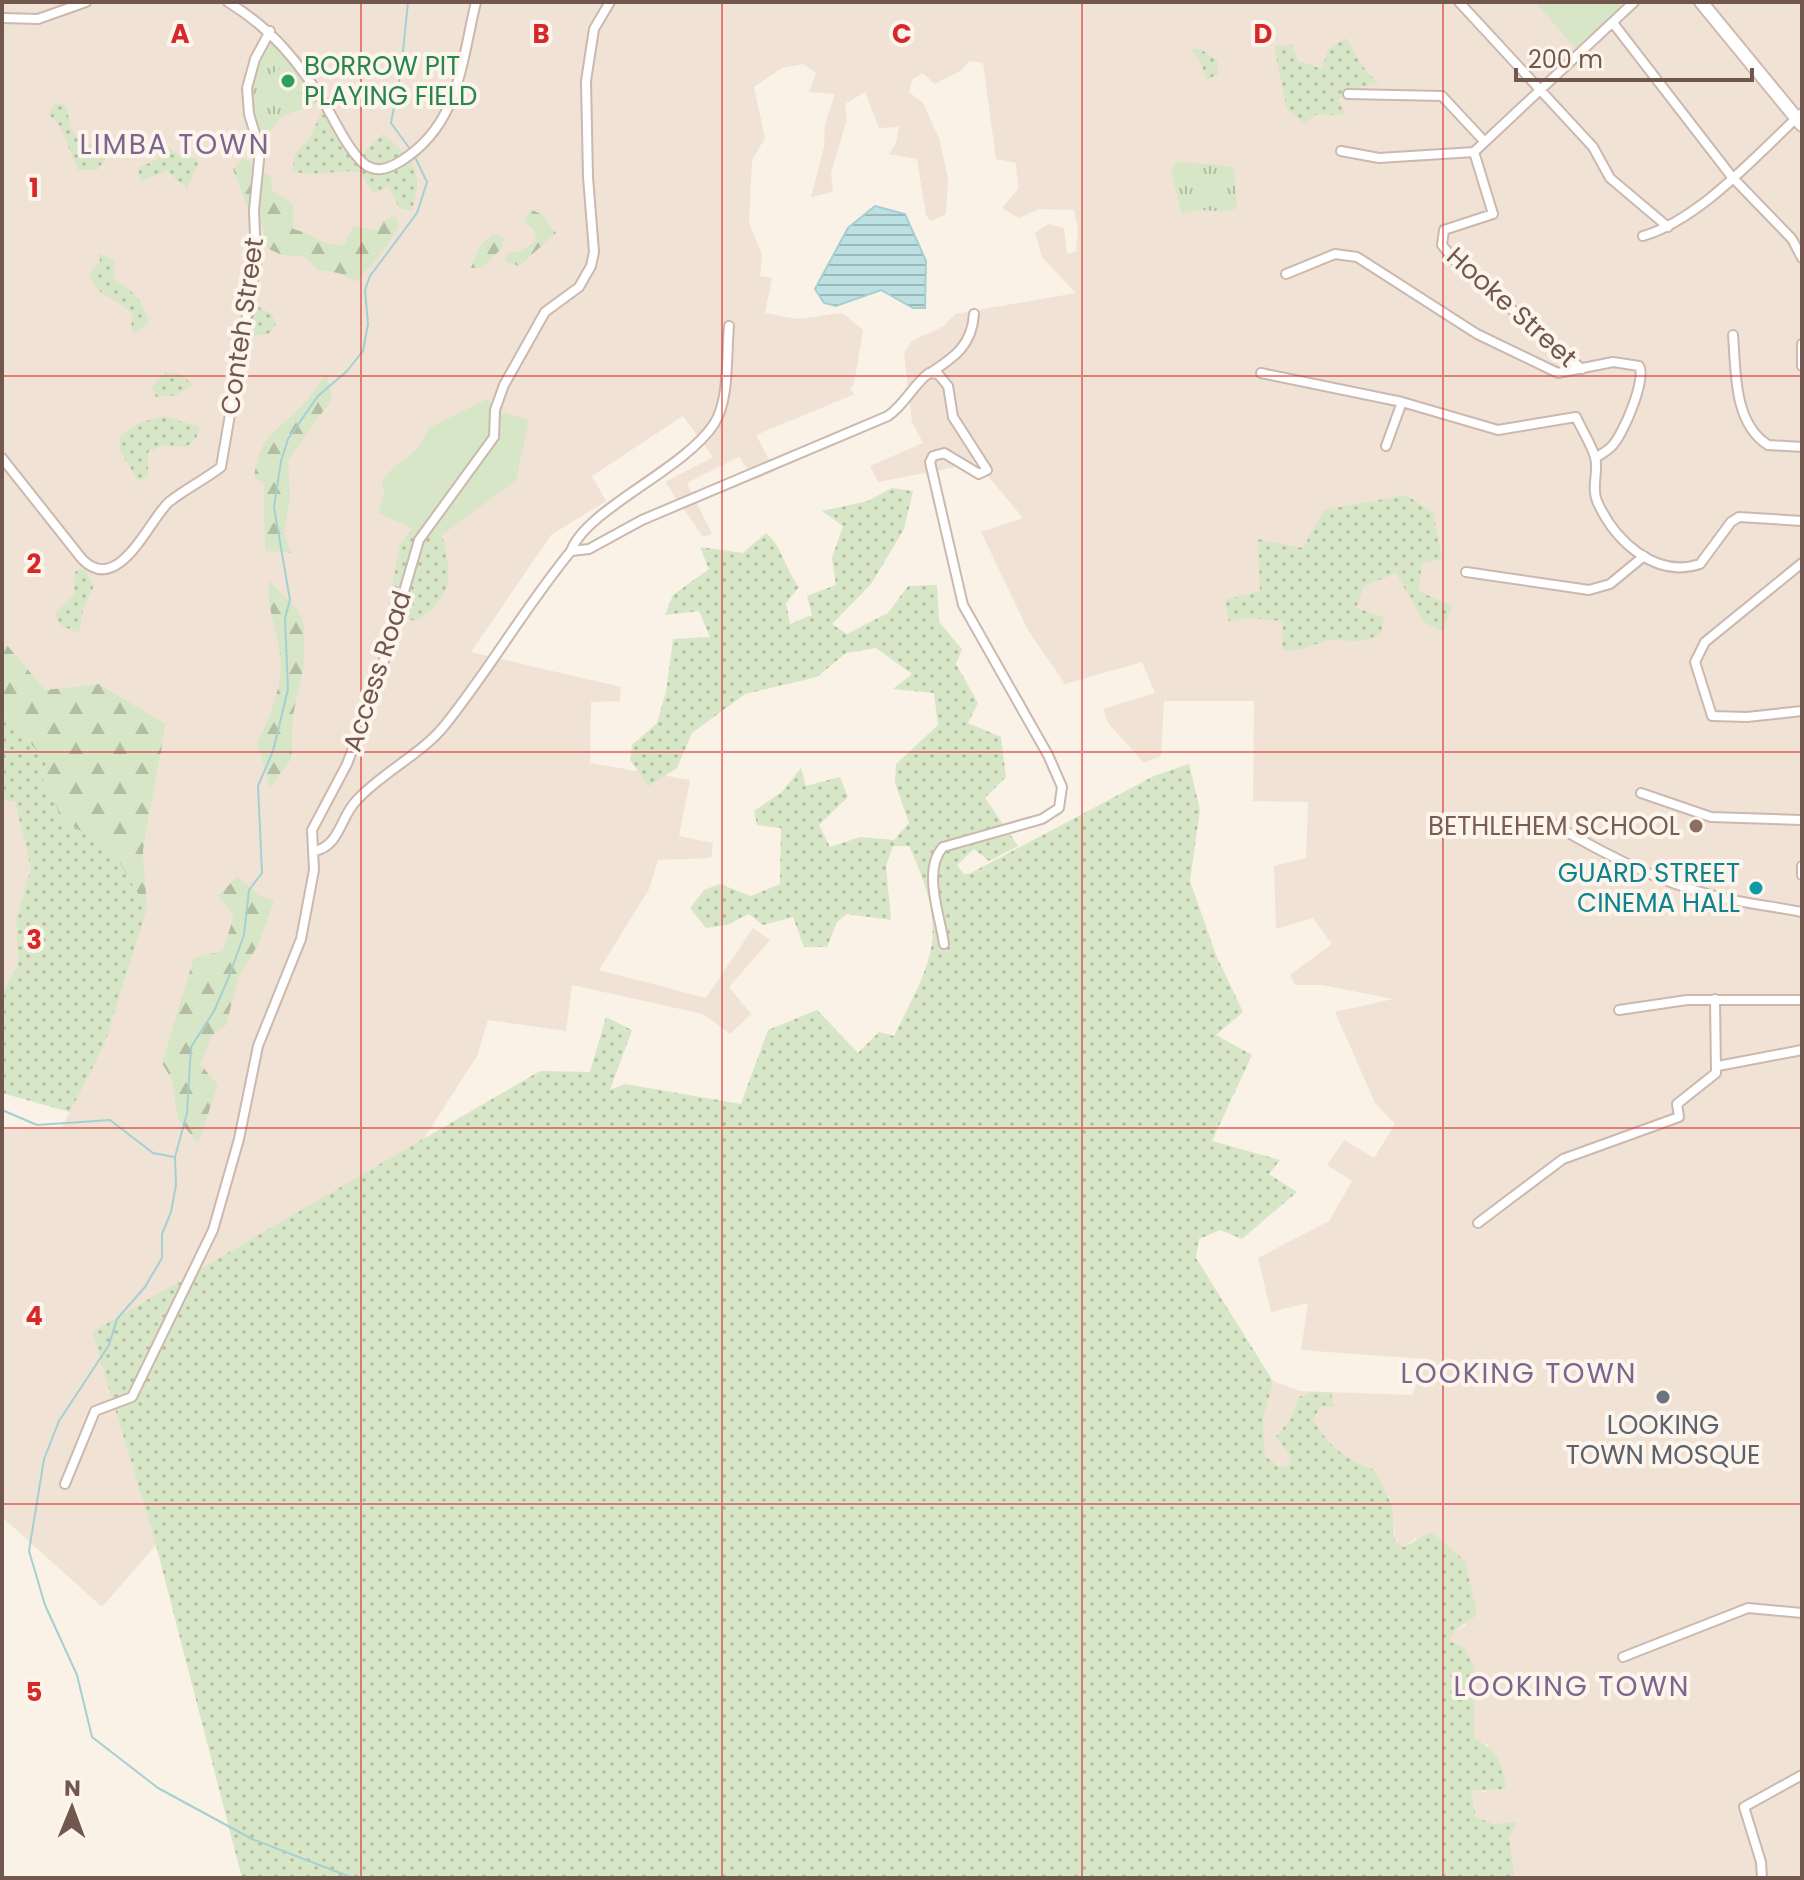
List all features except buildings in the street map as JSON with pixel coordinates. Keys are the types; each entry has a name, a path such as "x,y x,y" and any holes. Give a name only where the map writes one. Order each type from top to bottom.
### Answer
{"street":[{"path":"2,18 38,19 86,2"},
{"path":"234,4 270,31 301,65 363,163 380,169 418,150 439,128 455,93 476,2"},
{"name":"Access Road","path":"610,2 594,29 586,81 591,266 579,287 545,312 504,385 495,410 494,437 419,540 375,691 347,764 312,830 310,838 315,851 329,846 352,805 373,783 442,729 533,597 571,551 581,531 654,480 714,425 721,402 729,326"},
{"path":"1459,2 1593,147 1610,178 1668,227"},
{"path":"1341,151 1379,158 1474,152 1543,91 1634,2"},
{"path":"1643,236 1668,227 1800,119 1701,2"},
{"path":"1613,23 1732,177 1797,240 1802,258"},
{"name":"Conteh Street","path":"2,458 82,559 96,568 107,568 143,541 167,503 203,482 225,460 231,397 256,262 254,210 260,150 249,114 247,88 255,59 270,31"},
{"path":"1348,94 1442,96 1484,141"},
{"name":"Hooke Street","path":"1474,152 1493,214 1444,230 1442,245 1455,261 1582,369"},
{"name":"Hooke Street","path":"1286,274 1335,254 1357,257 1520,357 1562,374 1582,369"},
{"path":"571,551 589,549 642,520 888,416 929,373 965,347 973,330 974,314"},
{"path":"1733,335 1740,402 1747,420 1768,445 1802,447"},
{"path":"1802,344 1802,366"},
{"path":"1582,369 1613,362 1639,366 1642,370 1624,426 1610,448 1595,458"},
{"path":"929,373 945,378 953,417 986,463 987,470 979,474 944,453 933,456 930,462 950,536 963,605 1048,755 1062,787 1059,808 1042,819 943,847 934,857 932,870 944,944"},
{"path":"1261,373 1402,402 1498,430 1572,416 1595,458 1597,500 1614,530 1644,556 1671,568 1700,564 1731,522 1745,517 1802,521"},
{"path":"1386,446 1402,402"},
{"path":"1466,572 1589,590 1610,584 1644,556"},
{"path":"1802,563 1705,642 1695,662 1712,716 1747,717 1802,711"},
{"path":"1641,793 1711,817 1802,820"},
{"path":"1548,821 1588,845 1667,880 1710,895 1802,912"},
{"path":"65,1484 95,1411 132,1397 213,1230 239,1139 258,1046 301,939 315,851"},
{"path":"1802,866 1802,875"},
{"path":"1619,1010 1715,999 1802,1000"},
{"path":"1478,1223 1563,1159 1679,1117 1677,1104 1713,1079 1718,1066 1715,999"},
{"path":"1718,1066 1802,1050"},
{"path":"1623,1657 1748,1608 1802,1613"},
{"path":"1762,1878 1761,1862 1744,1807 1802,1775"}],"shaded area":[{"path":"2,2 1802,2 1802,1878 1515,1878 1509,1837 1476,1817 1471,1790 1486,1792 1489,1746 1474,1738 1474,1668 1448,1641 1455,1630 1466,1625 1416,1538 1404,1547 1395,1542 1395,1528 1376,1470 1347,1460 1323,1437 1313,1419 1320,1407 1299,1397 1289,1421 1276,1435 1291,1457 1289,1467 1280,1467 1265,1456 1263,1421 1273,1381 1299,1391 1412,1395 1425,1359 1301,1350 1308,1303 1271,1312 1258,1258 1329,1221 1352,1181 1327,1165 1344,1140 1374,1158 1395,1124 1375,1103 1335,1012 1393,999 1322,985 1295,985 1290,975 1332,944 1313,918 1276,929 1274,866 1306,858 1308,802 1253,801 1254,701 1164,701 1161,756 1144,763 1108,723 1103,709 1155,693 1142,662 1065,684 1028,630 981,532 1023,518 977,463 878,482 870,466 923,443 912,422 904,353 912,341 944,326 955,314 1076,293 1042,257 1035,233 1048,224 1064,228 1067,254 1076,251 1078,230 1074,210 1039,209 1019,218 1002,208 1018,189 1016,163 996,159 983,63 969,61 962,70 935,84 922,73 912,80 909,92 923,103 939,138 948,179 946,214 931,221 926,215 917,159 889,154 896,143 899,127 879,128 865,92 845,104 847,119 831,173 833,192 811,197 824,147 825,124 835,94 809,92 816,73 803,64 782,68 754,87 765,138 752,160 749,223 762,254 760,276 772,278 765,313 798,319 842,313 863,330 854,384 850,390 855,394 756,435 775,471 755,480 739,457 687,483 712,534 703,537 665,482 713,457 683,416 592,476 606,501 551,535 471,652 621,687 620,701 591,702 590,763 690,780 679,836 713,843 711,858 658,860 649,889 599,970 706,998 753,928 770,940 729,987 751,1014 730,1034 703,1014 572,985 566,1031 488,1020 477,1056 423,1140 92,1332 156,1545 102,1607 2,1517 2,1129 62,1127 105,1043 147,909 143,850 166,724 99,684 45,690 7,645 2,649"},
{"path":"2,800 15,802 31,869 16,919 18,964 2,993"}],"green space":[{"path":"1535,2 1619,2 1625,9 1578,51"},
{"path":"270,31 320,97 314,105 282,116 263,140 257,141 250,110 250,84"},
{"path":"1346,38 1367,73 1379,83 1359,88 1338,100 1346,115 1315,115 1304,124 1287,109 1274,46 1292,45 1298,61 1322,69 1328,50"},
{"path":"1190,49 1200,49 1217,60 1218,74 1206,80 1201,62"},
{"name":"BORROW PIT PLAYING FIELD","path":"290,62 307,88 287,100 270,75"},
{"path":"55,104 66,105 71,129 83,145 106,141 107,157 97,170 78,170 60,126 49,114"},
{"path":"325,105 359,157 383,134 409,159 414,167 417,186 411,211 399,208 389,187 373,193 360,172 309,174 292,171 295,154 309,139"},
{"path":"163,144 179,155 196,158 198,165 187,188 167,171 141,181 138,168 158,159"},
{"path":"243,157 271,177 272,190 293,204 293,229 328,243 344,245 354,226 378,231 382,221 395,216 399,224 385,247 356,282 339,273 319,270 303,256 282,255 267,248 262,224 247,206 233,169"},
{"path":"1178,161 1234,168 1237,208 1182,214 1171,171"},
{"path":"531,209 542,215 556,233 519,266 505,261 507,253 519,252 536,241 534,230 524,222"},
{"path":"493,234 504,238 502,248 482,268 471,268 479,247"},
{"path":"99,253 115,261 114,279 143,307 149,321 135,334 131,328 133,315 102,293 93,282 90,273 100,262"},
{"path":"251,296 260,308 272,314 276,326 268,334 246,337"},
{"path":"166,372 181,374 193,385 176,395 156,397 152,387"},
{"path":"327,373 332,399 288,460 290,498 284,532 291,553 265,551 264,484 254,477 259,454 271,434 303,405"},
{"path":"487,399 500,412 529,420 516,480 436,539 379,513 384,493 382,481 413,453 429,428"},
{"path":"163,416 200,427 196,439 186,447 163,445 148,452 148,475 139,482 120,451 120,437 137,424"},
{"path":"892,488 913,491 904,529 871,584 832,624 847,634 888,613 908,586 937,585 939,622 962,649 956,664 978,703 968,723 1001,737 1006,777 985,798 1018,846 989,861 974,849 957,865 964,874 1154,776 1189,764 1200,810 1190,881 1216,955 1243,1012 1216,1035 1252,1055 1212,1141 1280,1160 1269,1174 1297,1192 1242,1239 1220,1230 1199,1239 1196,1258 1273,1381 1263,1421 1265,1456 1280,1467 1289,1466 1291,1457 1276,1436 1289,1421 1299,1397 1312,1392 1331,1393 1334,1407 1320,1407 1313,1420 1339,1451 1375,1470 1392,1506 1395,1542 1404,1547 1431,1532 1465,1561 1477,1615 1455,1630 1449,1641 1465,1648 1474,1668 1474,1738 1498,1758 1506,1789 1471,1791 1476,1817 1493,1824 1517,1822 1509,1837 1515,1878 242,1878 156,1545 92,1332 540,1071 590,1072 606,1017 632,1030 610,1090 625,1084 741,1104 768,1030 817,1010 858,1053 879,1032 894,1036 919,984 932,943 933,923 929,901 909,846 893,846 886,866 891,920 847,914 837,922 827,947 804,947 793,917 763,925 749,914 727,925 706,928 690,908 704,890 720,884 751,896 780,884 781,828 757,825 754,811 782,792 801,768 806,786 840,777 848,797 819,825 830,847 860,837 894,840 909,823 895,783 896,764 938,725 934,693 893,689 912,674 876,648 846,653 817,677 745,694 692,733 677,768 649,786 630,760 632,745 657,723 666,692 673,639 710,637 699,611 665,615 673,595 709,569 700,547 743,553 766,533 776,544 799,587 786,603 790,624 812,615 807,596 836,585 832,558 843,526 822,511 868,501"},
{"path":"1406,495 1433,513 1442,559 1422,563 1418,591 1452,606 1442,632 1424,622 1396,573 1364,586 1356,608 1384,617 1381,634 1363,641 1333,640 1300,649 1282,650 1283,621 1246,618 1229,622 1225,600 1260,591 1258,539 1303,548 1324,510"},
{"path":"413,528 436,539 442,535 448,562 444,594 416,621 387,614 400,544"},
{"path":"84,568 94,586 84,606 79,633 60,625 55,613 74,595 75,572"},
{"path":"269,580 299,611 304,626 304,665 293,715 291,759 270,788 257,744 278,689 281,665 270,608"},
{"path":"7,645 45,690 99,684 166,724 143,850 147,909 113,851 63,820 41,776 46,762 2,709 2,649"},
{"path":"2,709 46,762 63,820 113,851 147,909 105,1043 70,1112 2,1093 2,993 18,964 16,919 31,869 15,802 2,800"},
{"path":"237,877 260,896 274,901 258,945 239,976 226,1025 212,1035 200,1064 218,1085 198,1143 178,1119 172,1080 162,1063 194,958 223,951 234,915 218,896"}],"water":[{"path":"875,206 905,214 926,261 925,308 913,308 881,290 836,306 824,303 815,289 848,228"}],"waterway":[{"path":"408,2 401,71 391,123 410,149"},
{"path":"353,1878 252,1839 158,1788 92,1737 77,1675 45,1605 29,1551 44,1459 59,1421 109,1345 117,1319 145,1287 162,1258 162,1234 171,1212 176,1185 175,1157 187,1113 191,1047 214,1011 228,979 244,935 249,890 262,873 258,786 273,751 288,689 285,618 290,600 274,507 281,461 288,439 318,396 347,371 363,351 368,324 365,290 370,276 417,213 427,182 414,155"},
{"path":"2,1110 37,1125 110,1120 153,1153 174,1157"}],"place":[{"name":"BORROW PIT PLAYING FIELD","path":"288,81"},
{"name":"BETHLEHEM SCHOOL","path":"1696,826"},
{"name":"GUARD STREET CINEMA HALL","path":"1756,888"},
{"name":"LOOKING TOWN MOSQUE","path":"1663,1397"}],"district":[{"name":"LIMBA TOWN","path":"175,144"},
{"name":"LOOKING TOWN","path":"1519,1373"},
{"name":"LOOKING TOWN","path":"1572,1686"}]}
